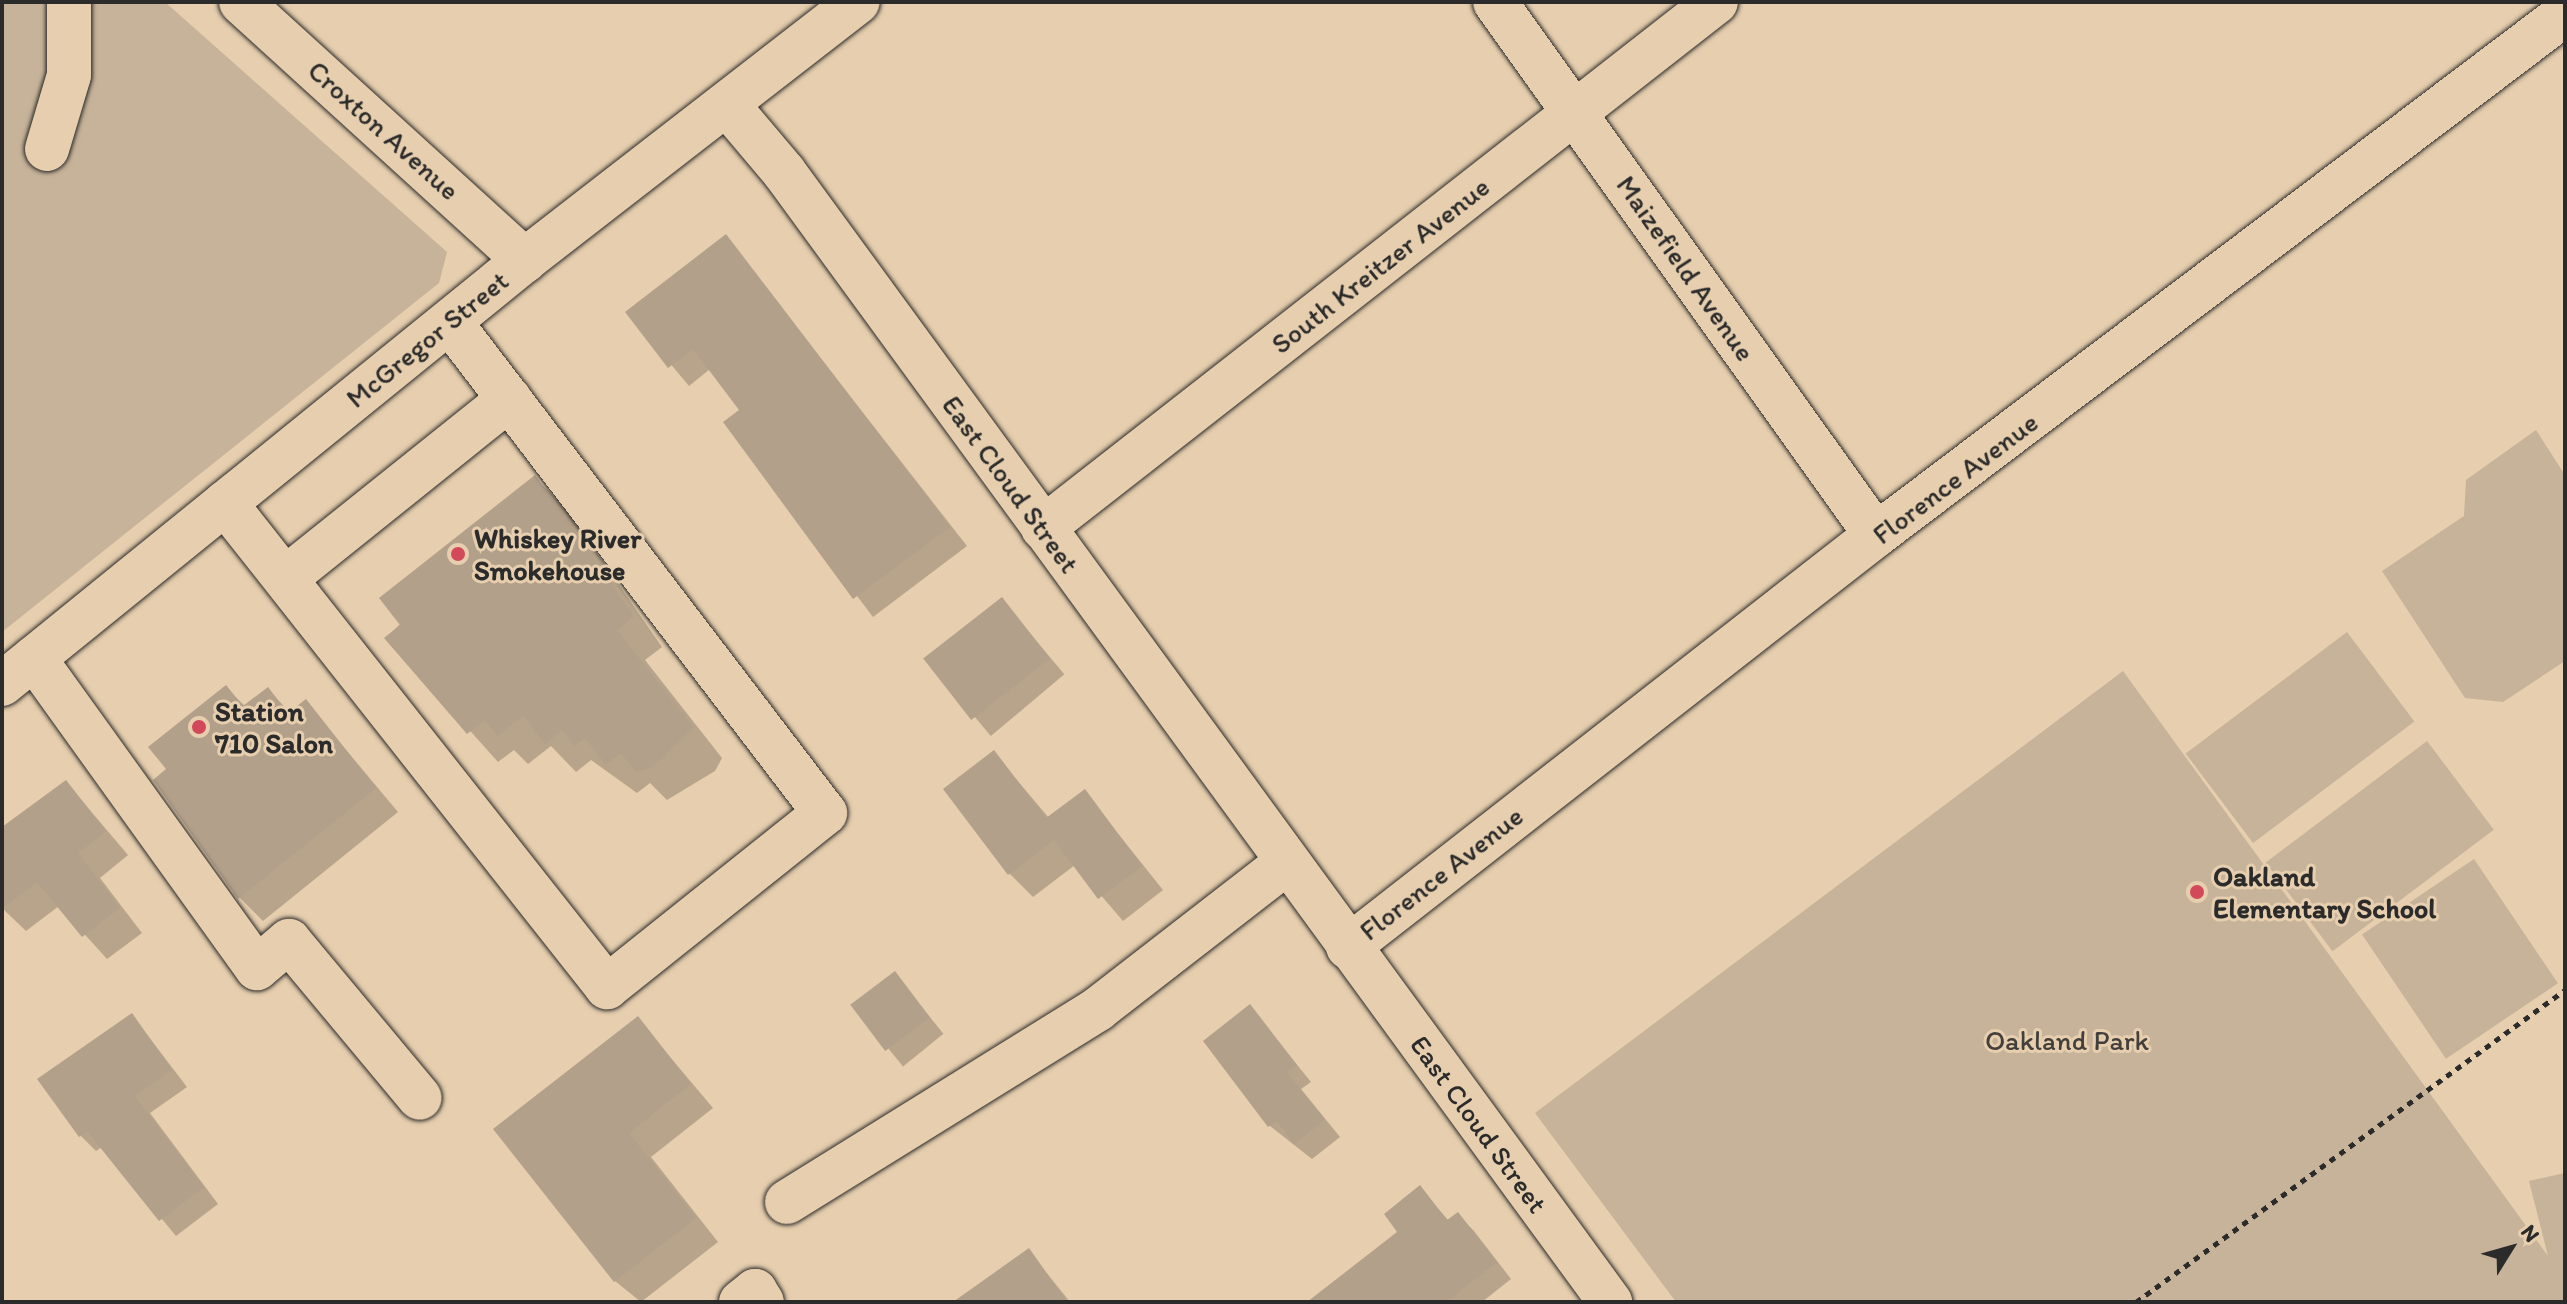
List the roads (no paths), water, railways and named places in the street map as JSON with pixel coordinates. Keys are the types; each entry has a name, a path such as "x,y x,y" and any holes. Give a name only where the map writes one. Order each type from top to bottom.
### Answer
{"street":[{"path":"47,149 69,75 69,2"},
{"name":"Croxton Avenue","path":"241,2 525,260"},
{"name":"McGregor Street","path":"18,671 525,260 730,108 858,2"},
{"name":"Maizefield Avenue","path":"1495,2 1876,535"},
{"name":"South Kreitzer Avenue","path":"1043,528 1716,2"},
{"name":"Florence Avenue","path":"1348,947 1876,535 2565,14"},
{"name":"East Cloud Street","path":"730,108 1043,528 1609,1302"},
{"path":"225,503 287,577 607,987 825,813 450,322"},
{"path":"287,577 509,399"},
{"path":"18,671 257,968 289,941 420,1098"},
{"path":"787,1202 1098,1009 1286,863"},
{"path":"741,1302 755,1291 762,1302"}],"place":[{"name":"Whiskey River Smokehouse","path":"458,554"},
{"name":"Station 710 Salon","path":"199,727"},
{"name":"Oakland Elementary School","path":"2197,892"}],"park label":[{"name":"Oakland Park","path":"2067,1040"}]}
